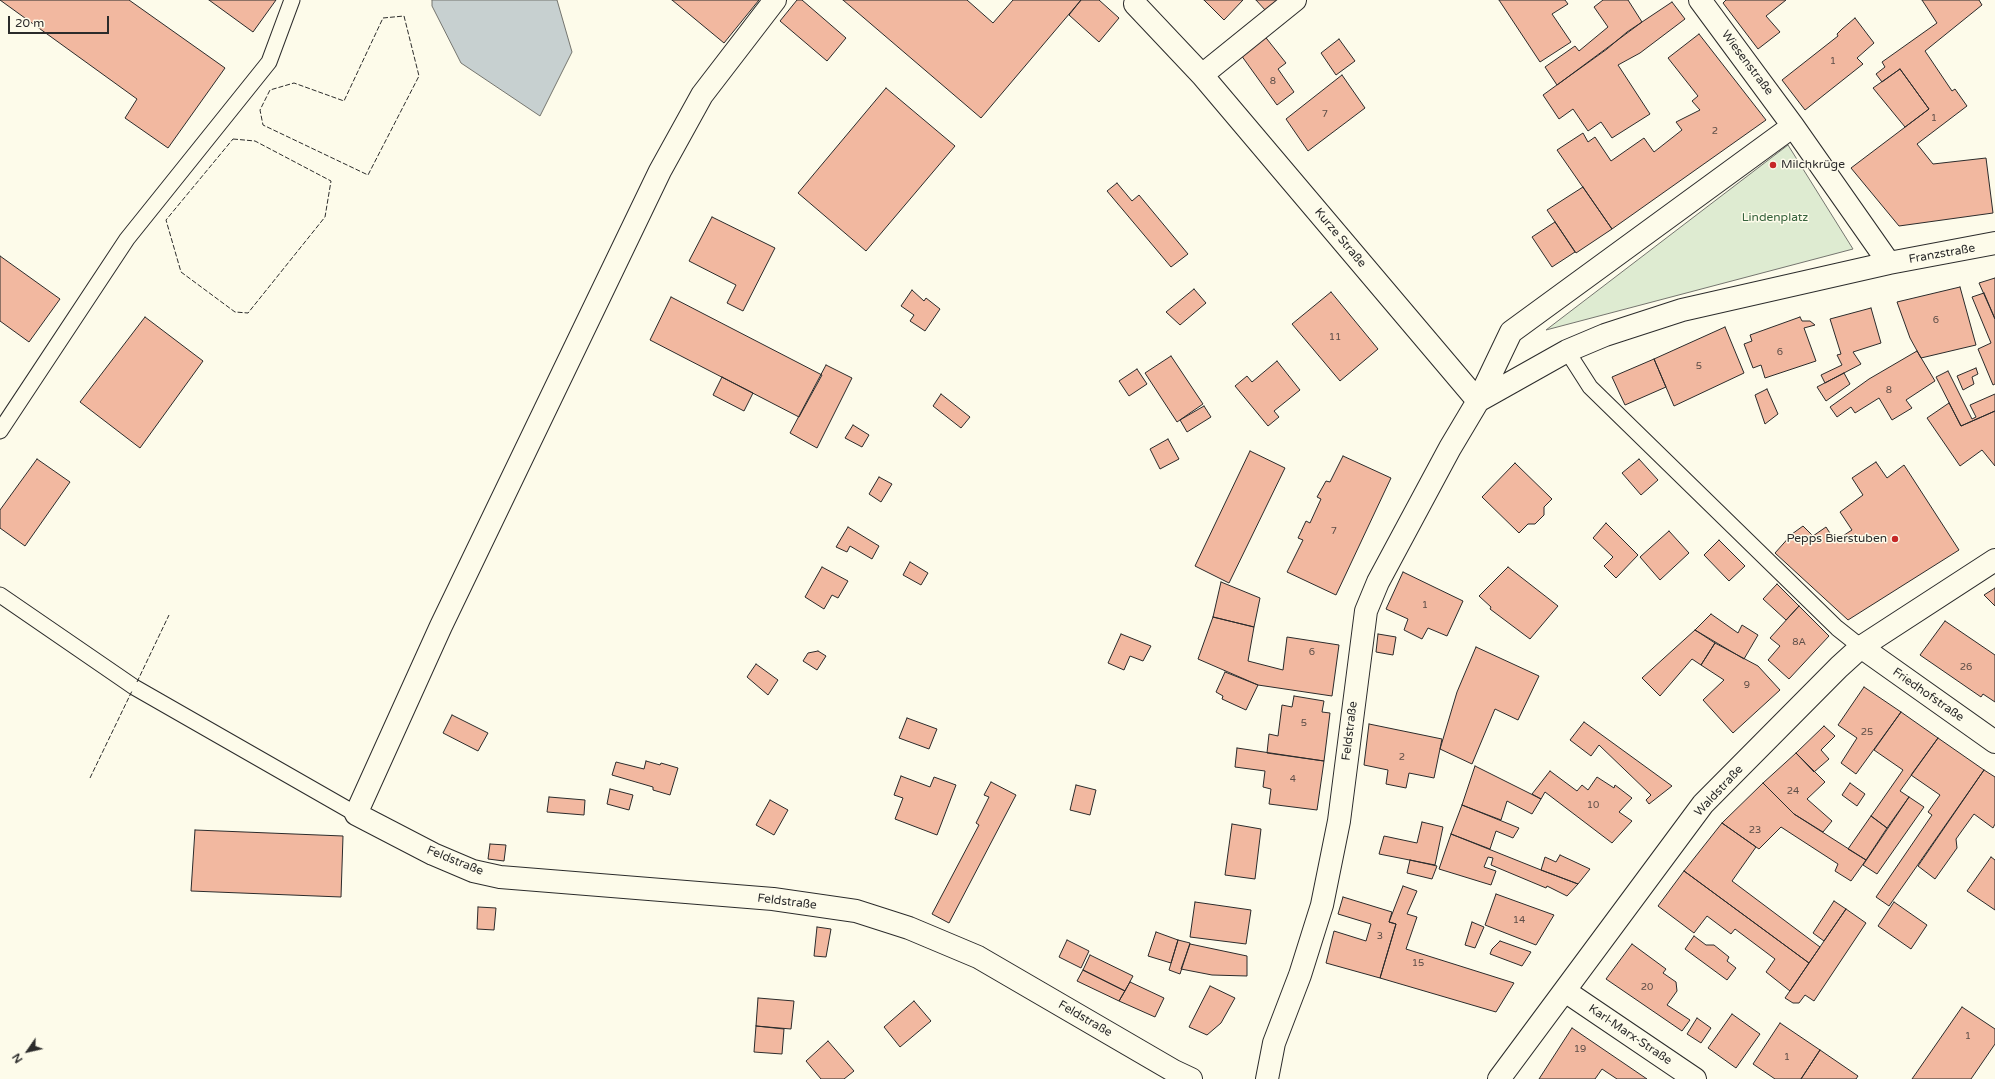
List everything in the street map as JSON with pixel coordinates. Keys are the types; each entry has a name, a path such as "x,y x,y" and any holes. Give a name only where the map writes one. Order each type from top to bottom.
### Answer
{"street":[{"path":"356,814 441,626 660,171 702,94 775,0"},
{"path":"1202,75 1295,0"},
{"name":"Wiesenstraße","path":"1700,0 1794,126"},
{"name":"Kurze Straße","path":"1132,2 1202,75 1478,401"},
{"path":"1794,126 1889,264 1682,310 1605,335 1567,351 1478,401 1511,332 1794,126"},
{"name":"Franzstraße","path":"1889,264 1995,243"},
{"name":"Feldstraße","path":"1266,1079 1274,1043 1300,975 1322,905 1339,821 1366,611 1385,569 1450,448 1478,401"},
{"name":"Waldstraße","path":"1499,1079 1566,991 1703,804 1839,667 1861,647 1995,560"},
{"name":"Friedhofstraße","path":"1861,647 1995,742"},
{"name":"Feldstraße","path":"356,814 433,854 473,871 500,877 773,900 856,911 909,928 978,957 1174,1072 1191,1079"},
{"name":"Karl-Marx-Straße","path":"1566,991 1695,1079"}],"lane":[{"path":"0,431 127,239 269,62 292,0"},
{"path":"1567,351 1590,387 1836,628 1861,647"},
{"path":"0,595 134,687 356,814"}],"green space":[{"name":"Lindenplatz","path":"1788,145 1853,249 1546,330"}],"shaded area":[{"path":"432,0 557,0 572,52 540,116 461,63 432,6"}],"building":[{"path":"0,0 129,0 225,68 168,148 125,118 137,99"},
{"path":"209,0 276,0 253,32"},
{"path":"672,0 759,0 724,43"},
{"path":"797,0 802,0 846,38 827,61 780,21"},
{"path":"843,0 967,0 993,23 1013,0 1081,0 981,118"},
{"path":"1081,0 1099,0 1119,18 1099,42 1069,15"},
{"path":"1204,0 1243,0 1224,20"},
{"path":"1256,0 1277,0 1266,11"},
{"path":"1499,0 1565,0 1568,4 1552,14 1571,42 1540,62"},
{"path":"1603,0 1628,0 1642,22 1557,85 1545,67 1575,46 1579,51 1608,27 1594,7"},
{"path":"1726,0 1786,0 1766,16 1780,32 1758,49 1723,3"},
{"path":"1922,0 1979,0 1982,5 1925,51 1952,91 1955,89 1967,106 1917,144 1933,164 1986,158 1993,213 1899,226 1851,168 1929,109 1900,69 1882,82 1876,74 1885,67 1882,62 1937,23"},
{"path":"1672,2 1685,19 1640,53 1618,65 1650,114 1612,138 1601,122 1588,131 1573,109 1559,119 1543,95 1607,49 1627,32"},
{"path":"1855,18 1874,43 1857,58 1863,64 1805,110 1782,80 1838,36 1837,34"},
{"path":"1263,34 1286,63 1278,69 1294,92 1277,105 1241,55"},
{"path":"1699,34 1766,120 1612,229 1557,150 1583,133 1588,142 1595,137 1611,161 1644,138 1654,152 1682,130 1676,122 1700,110 1692,101 1698,96 1668,58"},
{"path":"1339,39 1355,61 1336,75 1321,53"},
{"path":"1900,69 1929,109 1905,127 1873,88"},
{"path":"1342,75 1365,108 1308,151 1286,119"},
{"path":"886,88 955,146 866,251 798,193"},
{"path":"1117,183 1132,201 1139,195 1188,254 1171,267 1107,191"},
{"path":"1583,187 1612,229 1576,253 1547,210"},
{"path":"712,217 775,248 743,311 727,303 736,285 689,261"},
{"path":"1555,222 1575,252 1552,267 1532,237"},
{"path":"0,256 60,299 29,342 0,321"},
{"path":"1995,278 1995,319 1979,283"},
{"path":"1960,287 1976,345 1921,358 1910,338 1897,302"},
{"path":"1194,289 1206,303 1180,325 1166,312"},
{"path":"912,290 924,301 926,298 940,309 925,331 910,321 914,315 901,306"},
{"path":"1331,292 1378,349 1340,381 1292,324"},
{"path":"1984,293 1995,319 1995,384 1993,385 1978,349 1991,343 1972,297"},
{"path":"671,297 822,375 799,417 650,340"},
{"path":"1871,308 1881,343 1853,352 1861,364 1825,383 1821,375 1842,365 1837,355 1841,354 1830,319"},
{"path":"145,317 203,361 140,448 80,402"},
{"path":"1800,317 1802,321 1810,321 1815,325 1804,328 1816,361 1765,378 1761,365 1753,368 1744,344 1752,341 1750,335"},
{"path":"1725,327 1744,373 1674,406 1654,359"},
{"path":"1917,351 1935,381 1906,400 1912,408 1892,420 1879,398 1855,413 1851,407 1837,417 1830,407 1869,379"},
{"path":"1171,356 1203,404 1177,422 1145,373"},
{"path":"1654,359 1666,387 1625,405 1612,377"},
{"path":"1277,361 1300,390 1274,411 1279,417 1268,426 1235,386 1247,376 1252,382"},
{"path":"826,365 852,378 817,448 790,433"},
{"path":"1976,368 1978,374 1972,377 1974,384 1963,390 1957,376"},
{"path":"1137,369 1147,384 1129,396 1119,381"},
{"path":"1948,371 1972,419 1976,417 1970,405 1995,394 1995,411 1961,426 1936,377"},
{"path":"1844,373 1850,384 1826,401 1817,387"},
{"path":"722,377 753,393 744,411 713,395"},
{"path":"1767,389 1778,414 1765,424 1755,395"},
{"path":"941,394 970,417 961,428 933,406"},
{"path":"1949,403 1961,426 1995,411 1995,466 1982,450 1960,466 1927,418"},
{"path":"1204,406 1211,417 1187,432 1180,420"},
{"path":"853,425 869,435 862,447 845,438"},
{"path":"1168,439 1179,459 1160,469 1150,449"},
{"path":"1250,451 1285,468 1229,583 1195,566"},
{"path":"1343,456 1391,478 1336,595 1287,572 1303,540 1298,538 1306,521 1310,523 1321,499 1317,497 1326,481 1330,482"},
{"path":"37,459 70,482 25,546 0,528 0,510"},
{"path":"1639,459 1658,480 1641,495 1622,473"},
{"name":"Pepps Bierstuben","path":"1876,462 1887,478 1904,465 1959,550 1848,620 1775,553 1792,534 1803,526 1813,536 1826,527 1835,541 1852,530 1840,512 1863,495 1852,478"},
{"path":"1515,463 1552,499 1544,507 1544,515 1535,524 1528,524 1519,533 1482,497"},
{"path":"879,477 892,484 881,502 869,494"},
{"path":"1606,523 1638,555 1616,578 1604,566 1613,557 1593,538"},
{"path":"848,527 879,546 872,559 850,546 847,552 836,547"},
{"path":"1669,531 1689,553 1660,580 1640,557"},
{"path":"1719,540 1745,566 1729,581 1704,555"},
{"path":"910,562 928,573 921,585 903,575"},
{"path":"822,567 848,581 838,598 832,595 824,609 805,597"},
{"path":"1508,567 1558,606 1530,639 1490,609 1491,607 1479,596"},
{"path":"1403,572 1463,601 1447,636 1428,628 1422,639 1404,630 1408,619 1386,609"},
{"path":"1221,582 1260,598 1254,627 1213,617"},
{"path":"1777,584 1799,606 1786,620 1763,599"},
{"path":"1995,588 1995,606 1984,595"},
{"path":"1799,606 1829,636 1789,679 1768,660 1780,646 1770,638"},
{"path":"1711,614 1738,633 1742,625 1758,635 1744,659 1695,630"},
{"path":"1213,617 1254,627 1248,661 1283,670 1287,637 1339,645 1332,696 1258,685 1198,659"},
{"path":"1945,621 1995,655 1995,702 1983,694 1981,697 1920,655"},
{"path":"1695,630 1715,643 1701,665 1692,659 1660,696 1642,678"},
{"path":"1121,634 1151,646 1143,661 1130,656 1124,670 1108,663"},
{"path":"1378,634 1396,637 1393,655 1376,652"},
{"path":"1715,643 1758,666 1780,690 1733,733 1703,700 1724,680 1701,665"},
{"path":"1476,647 1539,676 1518,720 1495,709 1472,764 1440,749 1457,692"},
{"path":"818,651 826,656 817,670 803,661 808,653"},
{"path":"756,664 778,680 768,695 747,677"},
{"path":"1225,672 1258,685 1246,710 1222,699 1223,696 1216,692"},
{"path":"1864,687 1901,712 1856,774 1841,763 1857,738 1838,725"},
{"path":"1294,696 1324,701 1322,712 1330,713 1324,761 1267,753 1269,734 1278,736 1282,705 1292,707"},
{"path":"1901,712 1938,738 1900,791 1909,797 1887,828 1871,816 1903,770 1874,750"},
{"path":"452,715 488,733 478,751 443,733"},
{"path":"907,718 937,729 929,749 899,738"},
{"path":"1584,722 1672,786 1649,804 1646,800 1651,795 1599,745 1591,756 1570,740"},
{"path":"1369,724 1442,739 1434,778 1409,773 1406,788 1386,784 1388,770 1364,765"},
{"path":"1824,726 1835,736 1821,750 1829,759 1814,772 1796,753"},
{"path":"1938,738 1984,770 1889,906 1876,897 1932,815 1928,812 1940,795 1911,775"},
{"path":"1237,748 1324,761 1317,810 1269,804 1271,789 1263,787 1265,771 1235,767"},
{"path":"1796,753 1825,782 1807,799 1832,821 1823,832 1794,814 1763,783"},
{"path":"646,761 660,765 661,763 678,768 670,795 653,790 653,787 612,775 616,762 644,769"},
{"path":"1475,766 1541,799 1532,814 1507,801 1501,820 1462,805"},
{"path":"1984,770 1995,777 1995,824 1993,828 1974,814 1956,839 1957,848 1935,879 1918,866"},
{"path":"1550,771 1577,791 1582,785 1588,790 1597,777 1614,788 1615,785 1632,798 1619,812 1632,821 1612,843 1545,792 1541,799 1532,794"},
{"path":"901,776 930,787 934,777 956,785 937,835 895,819 903,798 894,795"},
{"path":"991,782 1016,795 949,923 932,914 979,825 976,823 989,797 984,795"},
{"path":"1763,783 1794,814 1866,860 1851,881 1835,871 1838,864 1781,827 1759,849 1722,823"},
{"path":"1850,783 1865,794 1857,806 1842,795"},
{"path":"1076,785 1096,790 1090,815 1070,810"},
{"path":"610,789 633,795 629,810 607,804"},
{"path":"549,797 585,800 584,815 547,812"},
{"path":"1909,797 1924,807 1877,874 1863,865"},
{"path":"770,800 788,810 774,835 756,825"},
{"path":"1462,805 1519,828 1513,838 1496,831 1490,849 1451,834"},
{"path":"1871,816 1887,828 1866,860 1848,849"},
{"path":"1422,822 1443,827 1435,865 1379,854 1384,836 1417,843"},
{"path":"1722,823 1756,847 1732,881 1820,947 1809,963 1684,871"},
{"path":"1232,824 1261,829 1255,879 1225,875"},
{"path":"195,830 343,836 341,897 191,891"},
{"path":"1451,834 1578,884 1567,896 1547,886 1546,888 1491,865 1493,858 1488,857 1484,867 1496,871 1491,885 1439,869"},
{"path":"490,844 506,845 504,861 488,859"},
{"path":"1560,855 1590,869 1578,884 1541,870 1545,857 1556,862"},
{"path":"1991,857 1995,860 1995,910 1967,891"},
{"path":"1410,860 1437,866 1432,879 1407,873"},
{"path":"1684,871 1809,963 1790,991 1766,972 1775,959 1735,929 1731,934 1707,916 1694,933 1658,906"},
{"path":"1403,886 1417,891 1407,914 1417,917 1406,949 1514,983 1496,1012 1380,978 1396,924 1389,922"},
{"path":"1496,894 1554,915 1536,945 1485,925"},
{"path":"1343,897 1392,912 1389,922 1396,924 1380,978 1326,963 1334,931 1366,941 1371,924 1338,914"},
{"path":"1834,901 1846,909 1824,941 1813,933"},
{"path":"1195,902 1251,910 1246,944 1190,937"},
{"path":"1894,902 1927,925 1911,949 1878,926"},
{"path":"478,907 496,908 494,930 477,929"},
{"path":"1846,909 1866,923 1814,1001 1805,995 1799,1003 1793,1003 1785,998"},
{"path":"1472,922 1484,927 1475,948 1465,945"},
{"path":"817,927 831,929 826,957 814,956"},
{"path":"1156,932 1178,940 1171,963 1148,956"},
{"path":"1694,936 1706,945 1714,945 1729,957 1727,961 1736,968 1727,980 1685,949"},
{"path":"1067,940 1089,951 1081,968 1059,957"},
{"path":"1178,940 1190,943 1180,974 1169,970"},
{"path":"1500,941 1531,952 1522,966 1490,954 1492,949"},
{"path":"1190,944 1247,956 1247,976 1212,975 1181,969"},
{"path":"1632,944 1666,969 1663,973 1676,982 1677,991 1667,1005 1690,1020 1682,1031 1606,979"},
{"path":"1090,955 1133,976 1125,991 1083,970"},
{"path":"1083,970 1125,991 1119,1001 1077,981"},
{"path":"1130,982 1164,998 1155,1017 1119,1001"},
{"path":"1210,986 1235,998 1221,1023 1207,1035 1189,1027"},
{"path":"758,998 794,1001 791,1029 756,1026"},
{"path":"914,1001 931,1021 900,1047 884,1027"},
{"path":"1962,1007 1995,1029 1995,1044 1971,1079 1912,1079"},
{"path":"1732,1014 1760,1034 1736,1068 1708,1048"},
{"path":"1697,1018 1711,1028 1701,1043 1687,1034"},
{"path":"1780,1023 1820,1050 1801,1079 1775,1079 1753,1064"},
{"path":"756,1026 784,1029 782,1054 754,1052"},
{"path":"1572,1028 1647,1079 1617,1079 1602,1069 1595,1079 1539,1079"},
{"path":"828,1041 854,1071 844,1079 821,1079 806,1061"},
{"path":"1820,1050 1858,1076 1856,1079 1801,1079"}],"fence":[{"path":"404,16 419,76 368,175 263,125 260,110 270,90 294,83 344,101 383,18 404,16"},
{"path":"233,139 255,141 331,181 325,217 248,313 235,312 181,272 166,220 233,139"},
{"path":"137,682 169,615"},
{"path":"90,778 132,691"}],"place":[{"name":"Milchkrüge","path":"1773,165"},
{"name":"Pepps Bierstuben","path":"1895,539"}]}
